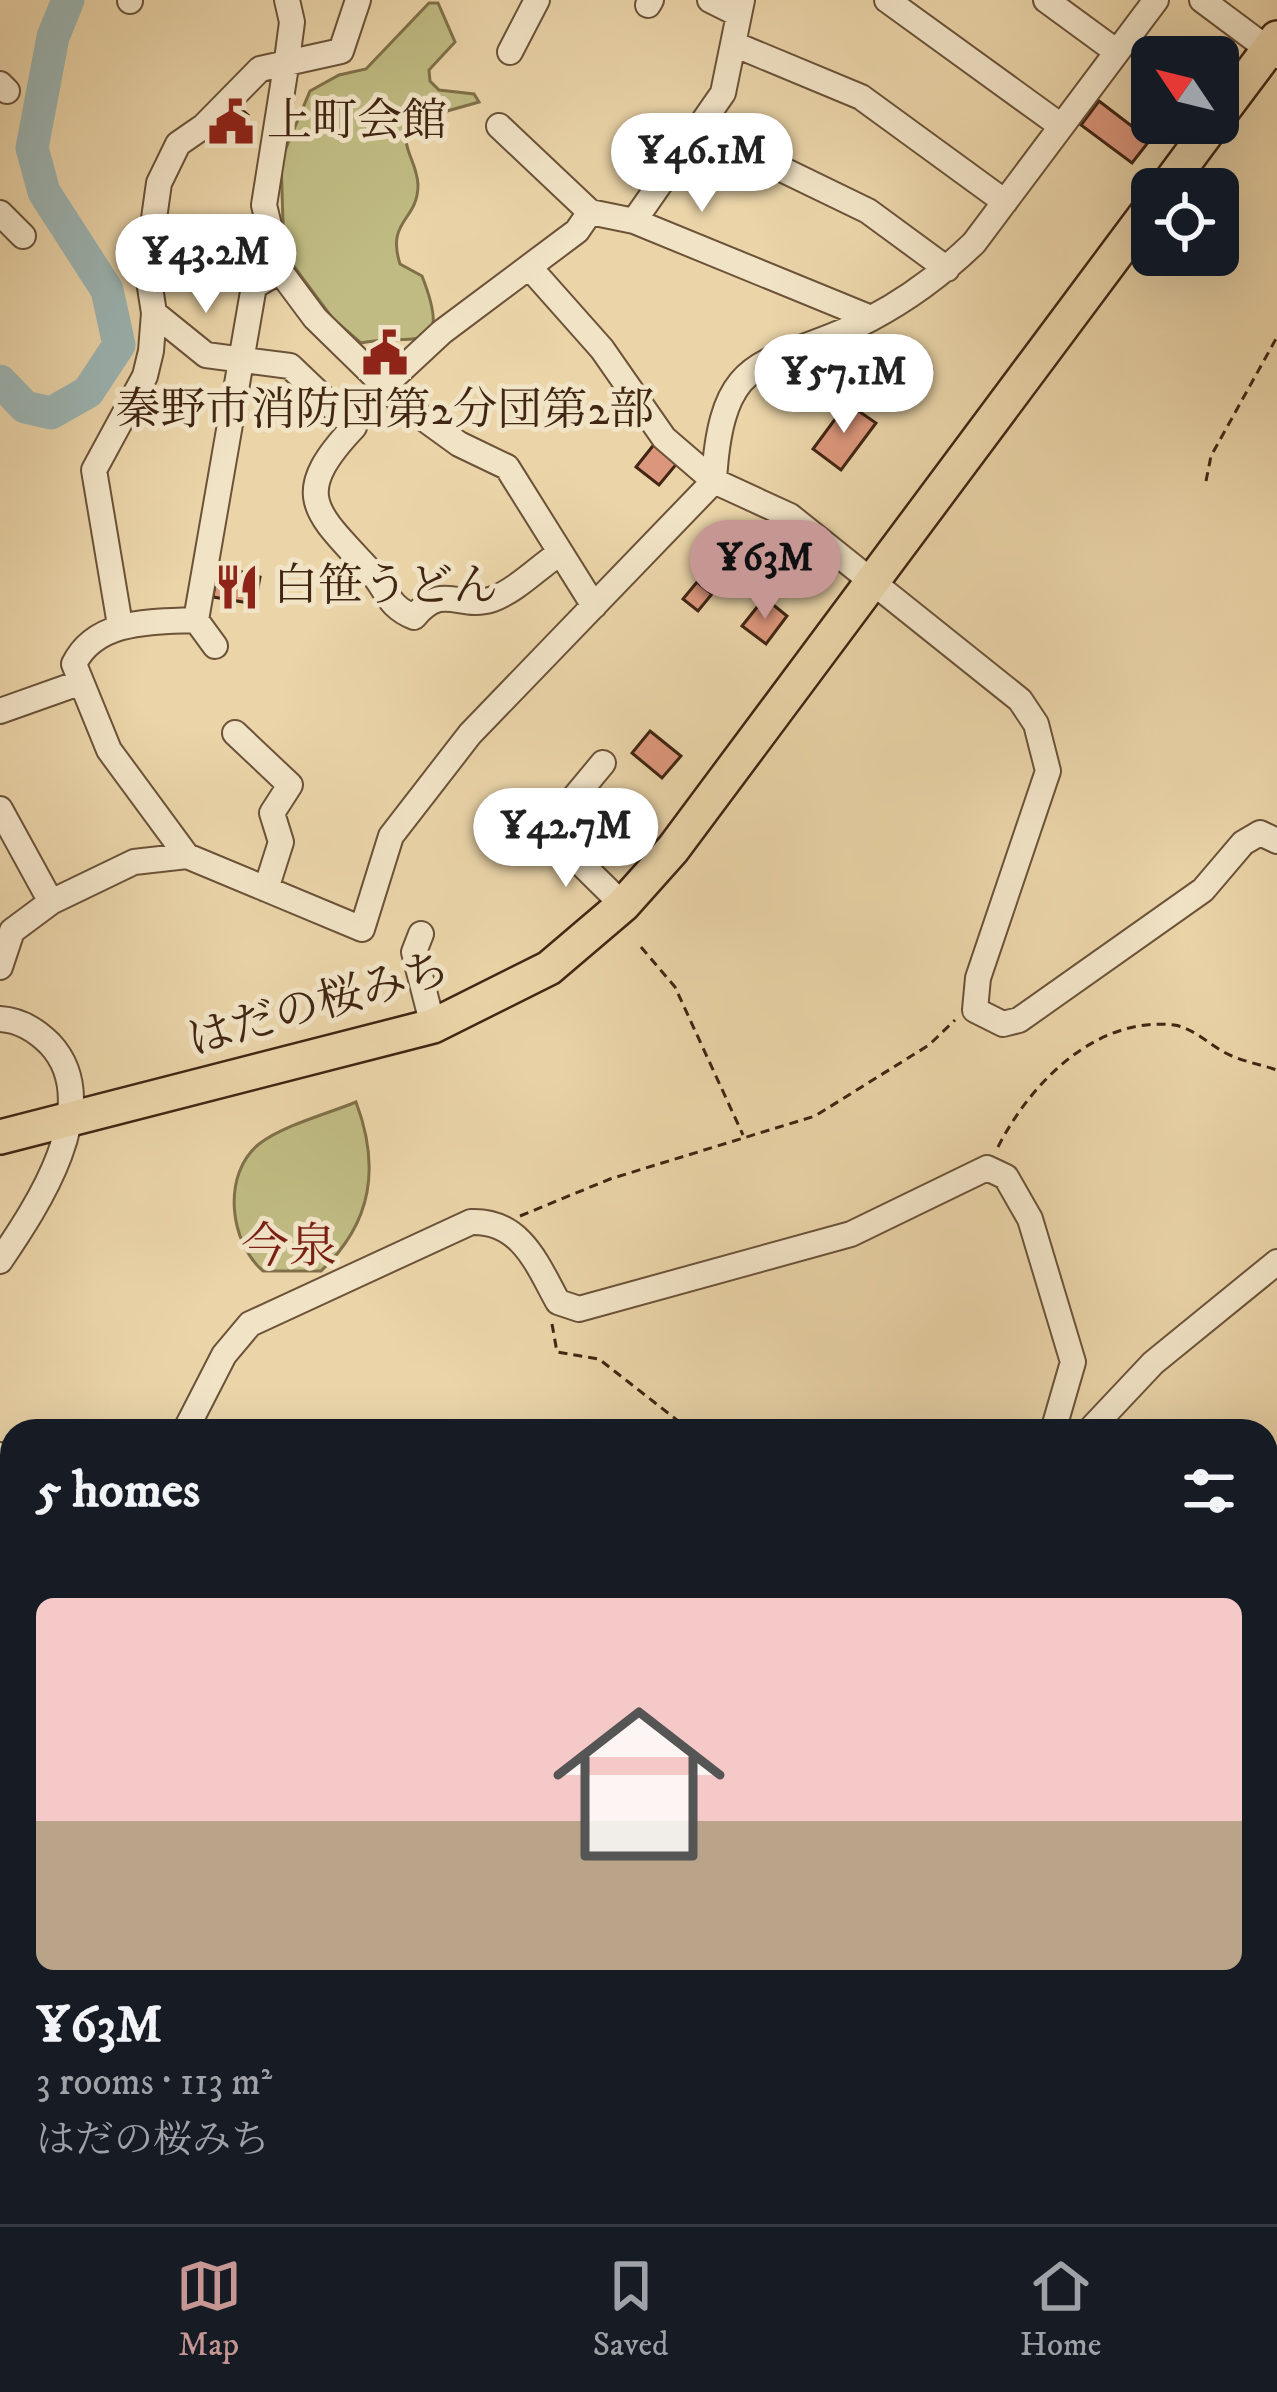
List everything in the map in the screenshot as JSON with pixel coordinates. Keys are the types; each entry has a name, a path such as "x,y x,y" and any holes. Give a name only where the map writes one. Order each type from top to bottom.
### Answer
{"main road":[{"path":"1239,91 1274,48"},
{"name":"はだの桜みち","path":"0,1137 434,1026 550,968 622,904 673,849 1131,234"}],"street":[{"path":"287,0 292,22 263,205 280,271 315,318 385,385 459,444 507,467 557,555 594,607"},
{"path":"120,625 94,470 145,376 154,313 147,268 151,227 169,160 178,144 204,126 260,69 341,51 358,0"},
{"path":"510,52 537,0"},
{"path":"634,220 723,93 736,45 739,7 710,0"},
{"path":"887,0 1060,126"},
{"path":"1046,0 1117,52"},
{"path":"0,967 6,927 134,862 187,856 362,929 392,836 470,734 714,482 717,433 744,378 773,355 871,318 947,269 1005,202 1156,0"},
{"path":"1202,0 1274,48"},
{"path":"736,45 861,98 1005,202"},
{"path":"499,126 590,212 634,220 871,318"},
{"path":"699,129 868,211 947,269"},
{"path":"385,385 442,332 577,231 590,212"},
{"path":"0,213 23,236"},
{"path":"531,269 602,350 664,438 714,482 769,504 1020,700 1044,747 1048,771 975,1010 990,1020 1019,1021 1203,890 1243,843 1259,833 1277,841"},
{"path":"215,646 196,620 254,286 280,271"},
{"path":"154,313 206,355 290,366 354,427 320,463 315,492 319,516 379,581 384,600 404,613 414,617 428,600 442,597 493,599 557,555"},
{"path":"187,856 109,750 74,672 80,653 120,625 196,620"},
{"path":"0,711 80,683"},
{"path":"235,733 290,785 272,813 281,842 266,889"},
{"path":"603,763 540,834 622,904"},
{"path":"0,808 51,902"},
{"path":"421,934 414,952 434,1026"},
{"path":"0,1019 38,1032 55,1049 66,1076 70,1120 25,1224 0,1262"},
{"path":"190,1419 224,1355 250,1324 471,1222 500,1226 526,1244 563,1307 579,1309 851,1234 987,1168 1006,1177 1030,1220 1073,1361 1056,1419"},
{"path":"1100,1419 1153,1363 1277,1262"}],"path":[{"path":"1206,481 1211,456 1277,337"},
{"path":"732,553 769,504"},
{"path":"641,946 675,987 744,1136"},
{"path":"500,1226 544,1204 815,1115 929,1045 974,1003"},
{"path":"987,1168 1005,1133 1047,1077 1069,1057 1101,1040 1174,1025 1231,1056 1277,1070"},
{"path":"563,1307 549,1331 557,1352 599,1359 676,1419"}],"shaded area":[{"path":"429,3 438,3 455,42 429,70 430,81 439,90 474,94 479,102 408,122 406,140 417,176 417,197 400,229 397,249 400,264 422,276 431,303 430,331 423,337 361,343 333,319 284,253 281,160 310,91 339,75 366,69"},
{"path":"356,1102 369,1171 367,1192 352,1233 321,1271 263,1271 243,1244 234,1209 239,1173 247,1157 281,1131"}],"building":[{"path":"1099,101 1131,125 1131,144 1147,144 1132,163 1081,125"},
{"name":"上町会館","path":"236,104 248,115 225,141 213,130"},
{"path":"847,403 876,423 841,470 813,449"},
{"path":"656,442 679,461 659,485 636,467"},
{"name":"白笹うどん","path":"218,565 260,577 255,604 213,597"},
{"path":"697,582 712,594 698,611 683,599"},
{"path":"771,603 787,616 766,644 742,626 758,606 764,611"},
{"path":"650,731 681,756 662,778 632,753"}],"waterway":[{"path":"0,381 25,407 51,413 88,392 119,345 107,290 44,192 32,148 53,37 68,0"}],"place":[{"name":"上町会館","path":"231,122"},
{"name":"秦野市消防団第2分団第2部","path":"385,353"},
{"name":"白笹うどん","path":"237,587"}],"district":[{"name":"今泉","path":"289,1248"}]}
